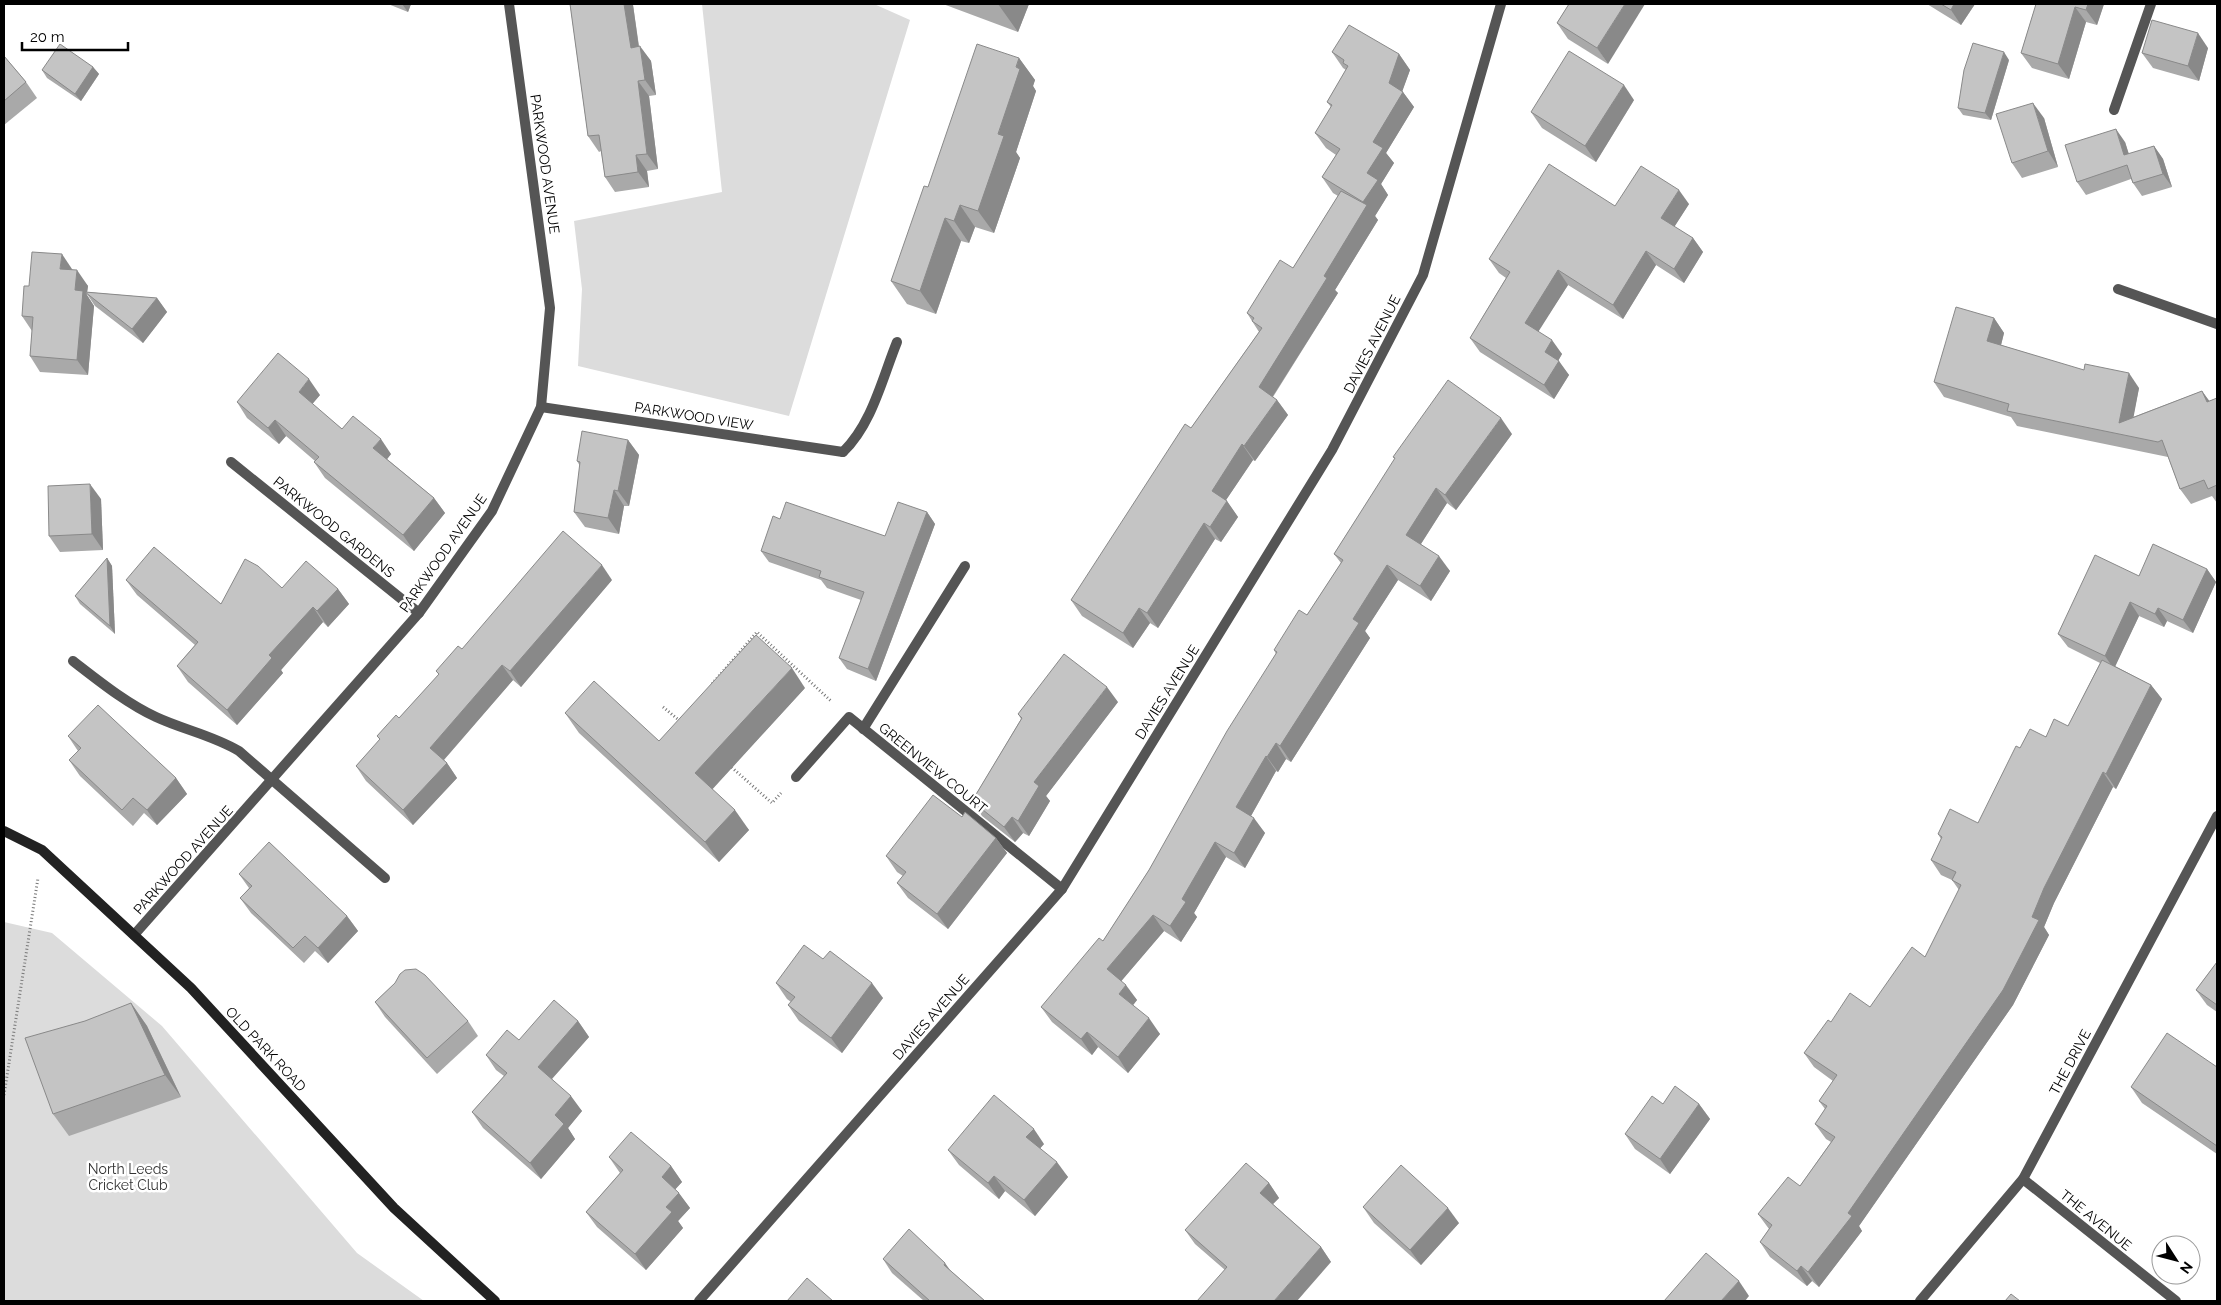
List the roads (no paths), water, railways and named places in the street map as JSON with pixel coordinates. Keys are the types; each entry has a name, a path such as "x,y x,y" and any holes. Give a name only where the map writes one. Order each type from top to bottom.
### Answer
{"street":[{"name":"PARKWOOD AVENUE","path":"134,935 274,780 419,613 492,511 541,407 550,308 509,4"},
{"name":"DAVIES AVENUE","path":"699,1301 1062,889 1332,450 1423,275 1501,4"},
{"path":"2114,110 2151,4"},
{"path":"2118,289 2217,324"},
{"name":"PARKWOOD VIEW","path":"541,407 843,452 853,443 866,422 897,342"},
{"name":"PARKWOOD GARDENS","path":"231,462 419,613"},
{"path":"863,729 965,566"},
{"path":"73,661 119,696 156,718 220,740 239,750 385,878"},
{"name":"GREENVIEW COURT","path":"796,777 849,717 1062,889"},
{"name":"THE DRIVE","path":"1920,1301 2023,1179 2217,816"},
{"name":"OLD PARK ROAD","path":"4,830 42,850 191,988 394,1208 495,1301"},
{"name":"THE AVENUE","path":"2023,1179 2176,1301"}],"park label":[{"name":"North Leeds Cricket Club","path":"128,1178"}]}
